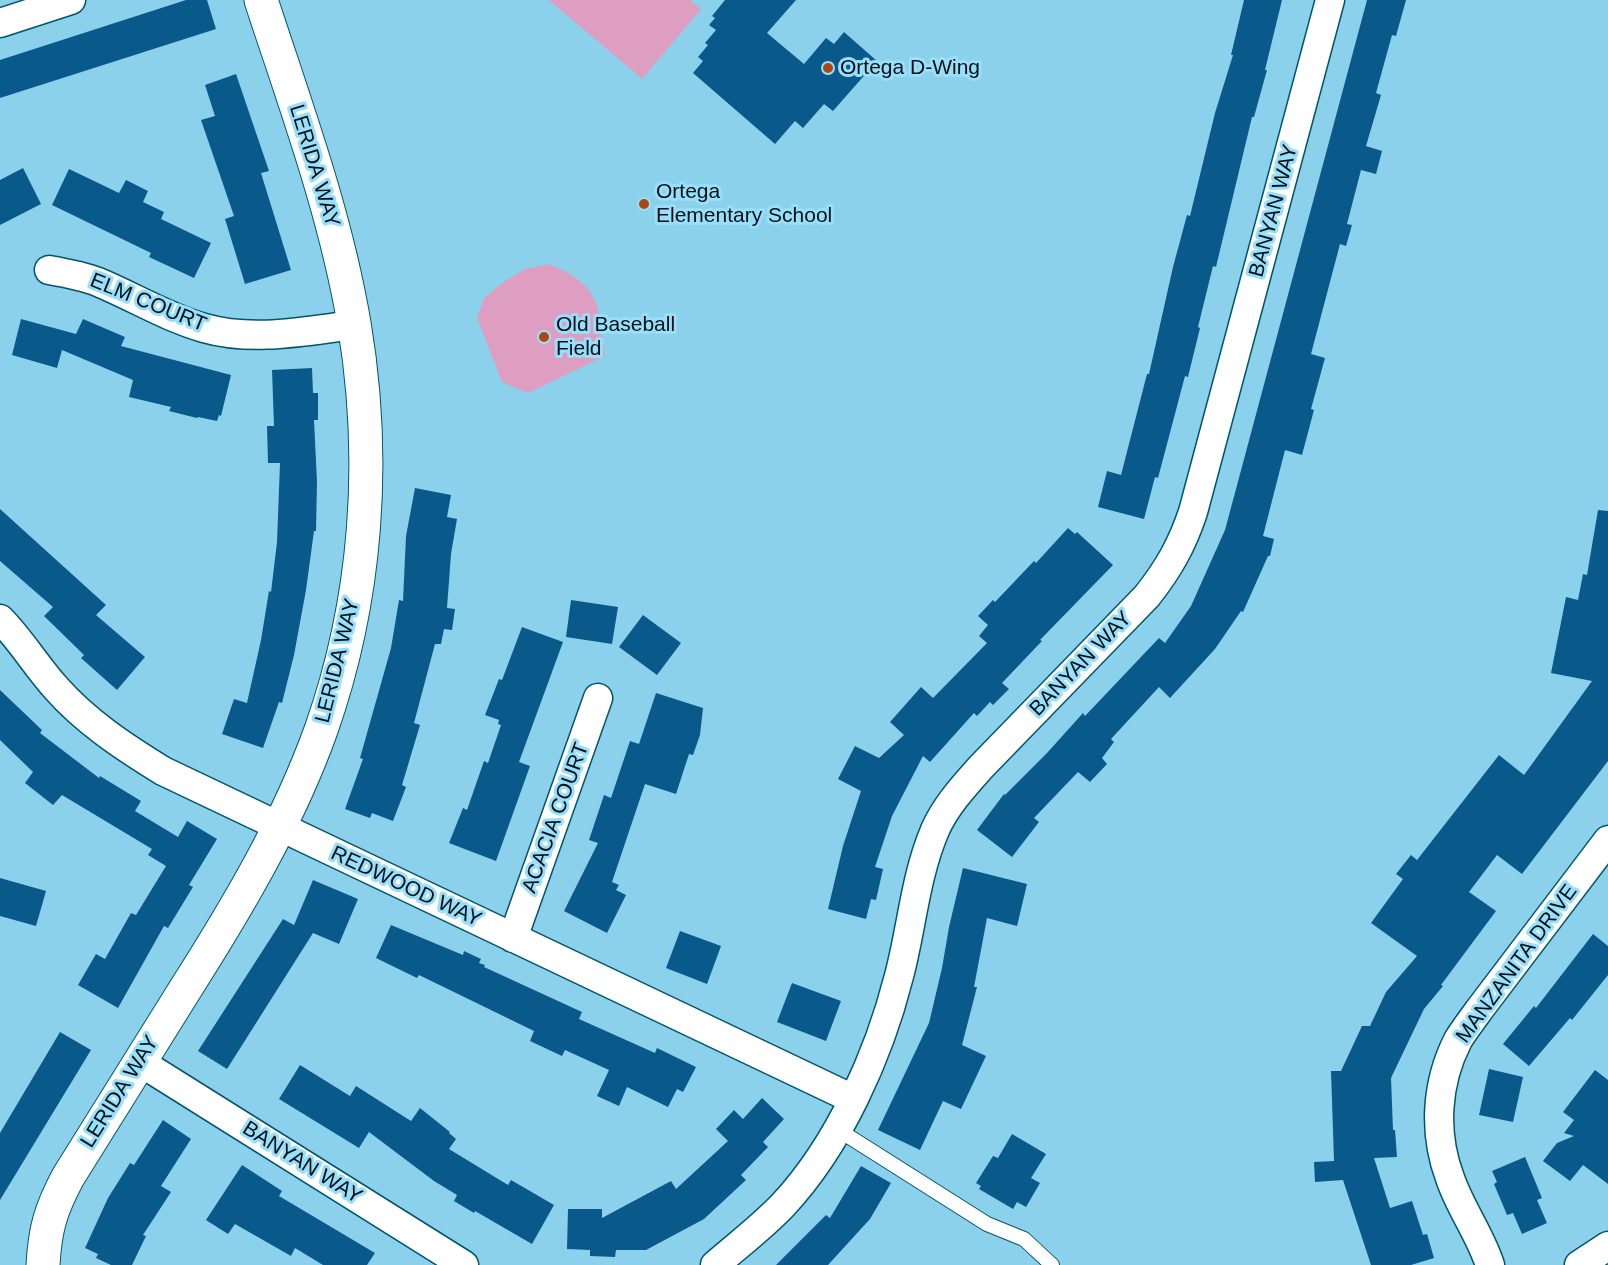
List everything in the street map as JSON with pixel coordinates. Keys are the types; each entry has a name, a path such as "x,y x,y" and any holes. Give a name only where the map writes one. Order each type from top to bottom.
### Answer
{"street":[{"path":"0,23 71,0"},
{"name":"LERIDA WAY","path":"44,1265 46,1227 55,1200 228,921 302,780 322,729 347,638 358,578 365,525 366,447 362,374 354,324 339,250 322,186 261,0"},
{"name":"BANYAN WAY","path":"715,1265 783,1205 808,1175 853,1099 887,1018 900,975 922,864 936,829 955,796 1148,596 1166,572 1182,543 1193,512 1330,0"},
{"name":"ELM COURT","path":"49,270 97,281 167,315 205,329 241,334 277,335 354,324"},
{"name":"REDWOOD WAY","path":"0,619 58,690 89,720 125,747 163,771 853,1099"},
{"name":"ACACIA COURT","path":"513,938 598,698"},
{"name":"MANZANITA DRIVE","path":"1490,1265 1485,1248 1450,1179 1440,1145 1439,1107 1445,1071 1459,1039 1479,1010 1608,840"},
{"name":"BANYAN WAY","path":"140,1062 464,1265"},
{"path":"1579,1265 1608,1246"}],"lane":[{"path":"837,1129 987,1224 1024,1239 1052,1265"}],"shaded area":[{"path":"549,0 690,0 701,9 642,79"},
{"name":"Old Baseball Field","path":"549,264 579,280 588,289 598,310 605,356 528,393 502,382 477,318 484,298 502,283 525,269"}],"building":[{"path":"186,0 207,0 216,29 0,98 0,60"},
{"name":"Ortega D-Wing","path":"725,0 796,0 767,33 804,64 826,38 834,44 844,32 877,61 833,111 824,104 803,128 795,121 775,144 693,73 703,61 698,57 708,45 705,43 716,30 709,25 715,18 712,16"},
{"path":"1244,0 1282,0 1265,70 1267,70 1254,117 1252,117 1216,267 1213,266 1188,377 1185,376 1158,478 1155,477 1144,519 1098,507 1107,471 1121,475 1147,374 1149,374 1173,267 1187,215 1190,216 1215,113 1233,55 1231,55"},
{"path":"1367,0 1406,0 1396,36 1392,35 1376,93 1381,95 1366,146 1382,151 1376,174 1361,170 1347,224 1352,225 1346,246 1340,244 1311,354 1325,358 1311,409 1314,410 1302,455 1285,450 1263,536 1274,539 1270,556 1268,556 1243,612 1241,611 1215,649 1170,698 1159,687 1111,739 1114,742 1102,758 1107,764 1090,782 1078,772 1034,818 1039,822 1012,857 977,830 1004,794 1047,753 1083,713 1085,716 1159,638 1165,643 1191,606 1225,530"},
{"path":"236,74 269,171 261,173 291,270 245,284 225,219 234,216 201,120 215,116 205,85"},
{"path":"23,168 41,204 0,225 0,180"},
{"path":"69,169 119,193 126,180 148,191 143,202 164,212 161,219 211,243 194,278 149,257 151,253 52,205"},
{"path":"21,319 76,334 83,319 125,337 121,346 231,375 221,416 219,415 217,421 197,418 169,411 171,407 129,397 133,380 62,350 57,368 12,355"},
{"path":"312,368 313,393 318,393 318,420 314,420 317,482 316,531 314,531 294,655 282,703 279,702 263,748 222,734 234,699 247,703 269,591 271,592 277,542 280,463 268,463 267,426 274,426 272,370"},
{"path":"415,488 451,495 447,517 457,519 451,554 447,608 455,609 452,630 444,629 441,644 435,644 414,723 420,725 402,785 406,787 393,821 372,813 370,818 345,809 363,759 360,758 391,648 399,600 403,601 406,536"},
{"path":"0,509 106,605 96,615 145,657 117,690 81,658 84,655 44,616 53,607 0,561"},
{"path":"1598,510 1608,511 1608,761 1522,874 1497,855 1469,892 1496,911 1424,1009 1391,1078 1393,1130 1395,1130 1397,1157 1374,1158 1390,1208 1412,1201 1423,1235 1427,1234 1434,1258 1411,1265 1371,1265 1343,1180 1315,1182 1314,1162 1334,1161 1331,1071 1341,1071 1362,1026 1370,1026 1386,992 1417,956 1371,923 1403,879 1396,874 1411,855 1417,860 1499,755 1524,775 1592,681 1551,673 1566,597 1578,600 1583,574 1587,575"},
{"path":"1068,528 1075,534 1077,532 1113,565 1002,683 1009,689 993,705 990,702 977,716 974,713 930,762 923,756 892,816 875,867 883,869 876,900 871,899 866,919 828,909 843,846 861,791 838,779 855,746 879,758 904,735 890,722 921,687 933,698 987,643 979,636 988,625 978,616 993,600 995,602 1034,561 1036,563"},
{"path":"571,600 618,607 612,644 566,637"},
{"path":"643,615 681,643 657,675 619,647"},
{"path":"522,627 563,642 519,762 530,766 496,861 449,843 463,808 467,810 484,761 488,763 501,725 498,724 499,720 485,715 499,679 502,680"},
{"path":"0,690 42,730 40,733 99,778 100,776 141,801 135,811 178,837 187,821 217,839 189,885 193,887 168,928 164,926 118,1008 78,985 96,954 105,959 131,913 136,915 166,866 148,855 152,849 62,795 53,805 25,783 33,772 0,740"},
{"path":"656,693 703,708 700,735 693,755 689,754 676,794 645,784 612,882 619,885 616,890 626,895 607,933 564,911 598,843 589,840 604,795 611,798 630,741 639,744"},
{"path":"963,868 1027,884 1017,926 987,918 974,987 977,987 962,1045 986,1056 961,1109 943,1101 920,1150 878,1130 929,1023"},
{"path":"0,878 46,891 36,926 0,916"},
{"path":"313,880 358,899 339,944 313,933 227,1069 198,1051 283,919 294,925"},
{"path":"391,925 463,955 464,951 481,959 479,963 485,965 484,967 582,1012 579,1019 655,1053 657,1048 696,1067 683,1092 677,1089 668,1107 627,1087 619,1106 597,1096 609,1070 565,1050 562,1056 530,1041 534,1031 419,975 417,978 376,958"},
{"path":"680,931 721,946 707,984 666,968"},
{"path":"1593,934 1608,946 1608,975 1572,1020 1570,1018 1529,1066 1503,1044 1534,1006 1536,1008"},
{"path":"792,983 841,1001 826,1041 777,1022"},
{"path":"60,1032 91,1050 0,1200 0,1133"},
{"path":"300,1065 350,1096 356,1086 411,1121 420,1108 456,1139 449,1149 508,1185 511,1180 554,1205 532,1244 454,1201 457,1195 434,1181 369,1132 359,1148 279,1099"},
{"path":"1489,1069 1523,1077 1513,1122 1479,1115"},
{"path":"1595,1070 1608,1080 1608,1184 1583,1165 1570,1181 1543,1161 1557,1143 1574,1136 1564,1133 1574,1120 1563,1112"},
{"path":"762,1098 784,1119 763,1142 768,1147 741,1175 746,1180 704,1219 646,1250 616,1250 615,1257 590,1256 590,1250 567,1249 568,1209 602,1209 602,1218 671,1181 676,1189 728,1141 716,1129 734,1110 743,1119"},
{"path":"163,1120 191,1139 161,1186 171,1192 143,1235 146,1236 132,1265 111,1265 96,1258 98,1254 85,1248 108,1198 130,1163 134,1165"},
{"path":"1012,1134 1046,1154 1031,1178 1040,1183 1026,1207 1017,1202 1013,1209 979,1189 981,1186 976,1183 993,1156 998,1158"},
{"path":"1525,1157 1542,1198 1537,1200 1547,1223 1522,1234 1513,1213 1507,1215 1494,1184 1497,1182 1492,1171"},
{"path":"242,1165 282,1191 279,1196 375,1253 367,1265 323,1265 295,1248 291,1256 235,1224 228,1234 206,1220"},
{"path":"861,1166 891,1183 870,1219 828,1265 776,1265 826,1215 830,1218"}],"place":[{"name":"Ortega D-Wing","path":"828,68"},
{"name":"Ortega Elementary School","path":"644,204"},
{"name":"Old Baseball Field","path":"544,337"}]}
